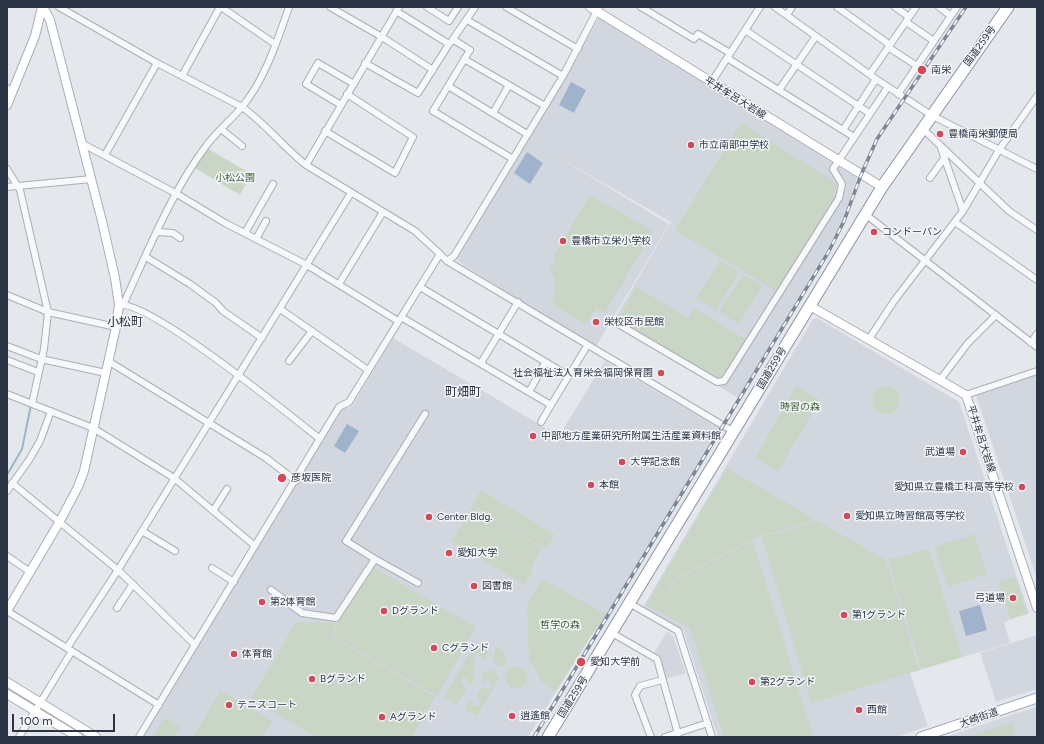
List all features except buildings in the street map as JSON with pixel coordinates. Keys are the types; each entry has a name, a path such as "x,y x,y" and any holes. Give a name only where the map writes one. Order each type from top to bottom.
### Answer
{"highway":[{"name":"国道259号","path":"548,737 882,187 1008,7"}],"main road":[{"path":"7,105 9,90 35,36 42,7"},
{"path":"8,609 60,521 84,471 121,305 83,144 50,20 42,7"},
{"name":"平井牟呂大岩線","path":"595,8 711,83 882,187"},
{"name":"平井牟呂大岩線","path":"810,306 966,395 1037,608"},
{"path":"7,682 96,737"},
{"path":"7,694 78,737"},
{"name":"大崎街道","path":"921,737 1037,698"}],"street":[{"path":"59,7 255,116 289,152 306,165 415,231 447,261 518,302 587,346 734,432"},
{"path":"182,76 220,7 275,44"},
{"path":"289,7 268,63 242,108 206,146 177,194 121,305 148,314 239,375 320,439"},
{"path":"330,7 382,36 433,70"},
{"path":"427,7 450,21 458,7"},
{"path":"365,63 418,93 475,7"},
{"path":"506,7 578,49"},
{"path":"641,7 694,39 698,34 779,90 854,137"},
{"path":"711,83 760,7"},
{"path":"776,7 876,79 931,115 1037,169"},
{"path":"787,15 792,7"},
{"path":"837,7 917,66"},
{"path":"895,7 934,40"},
{"path":"870,74 916,7"},
{"path":"939,7 951,16"},
{"path":"898,94 957,7"},
{"path":"447,261 454,256 563,76 578,49 595,8"},
{"path":"306,165 398,9 451,42 470,50 432,111 513,159"},
{"path":"467,20 563,76"},
{"path":"745,30 869,113"},
{"path":"779,90 816,36"},
{"path":"464,59 545,106"},
{"path":"105,155 157,62"},
{"path":"341,105 306,84 318,63 354,84"},
{"path":"843,130 876,79"},
{"path":"493,113 509,85"},
{"path":"448,86 527,134"},
{"path":"613,321 717,382 724,381 839,198 842,184 833,169 869,113 888,87"},
{"path":"326,131 395,173 413,137 347,94"},
{"path":"870,339 894,302 964,211 1000,150 1037,96"},
{"path":"922,128 1009,210 1037,230"},
{"path":"221,129 242,146"},
{"path":"83,144 177,194 256,239 307,265 399,319 481,363 551,405"},
{"path":"940,146 964,211"},
{"path":"930,178 945,157"},
{"path":"7,169 18,186 48,312 32,404"},
{"path":"7,187 92,179"},
{"path":"245,233 273,184"},
{"path":"20,737 70,650 94,604 118,570 174,478 210,423 351,193"},
{"path":"339,284 383,212"},
{"path":"865,214 926,260 1037,348"},
{"path":"256,239 266,221"},
{"path":"955,222 1037,280"},
{"path":"158,232 173,233 180,238"},
{"path":"139,737 296,481 338,407 350,402 399,319 440,254"},
{"path":"146,257 190,284 216,303 223,311 262,338"},
{"path":"420,287 569,376"},
{"path":"7,295 48,312 116,327"},
{"path":"481,363 518,302"},
{"path":"280,309 368,370"},
{"path":"940,380 968,343 996,315"},
{"path":"289,361 312,330"},
{"path":"1031,343 1037,334"},
{"path":"7,346 41,359 106,372"},
{"path":"541,422 587,346"},
{"path":"7,360 38,372"},
{"path":"108,361 266,458 296,481"},
{"path":"529,392 545,363"},
{"path":"966,395 1037,371"},
{"path":"8,395 93,428 174,478 255,546"},
{"path":"7,491 29,460 40,441 51,411"},
{"path":"418,583 346,541 425,414"},
{"path":"12,483 118,570 195,645"},
{"path":"213,511 227,489"},
{"path":"142,531 175,551"},
{"path":"7,556 30,572"},
{"path":"271,590 302,613 336,618 375,559"},
{"path":"212,568 234,582"},
{"path":"117,608 133,584"},
{"path":"629,603 678,631 712,737"},
{"path":"8,609 70,650 159,705"},
{"path":"612,633 657,660 678,734"},
{"path":"651,737 635,695 640,686 662,680"},
{"path":"665,737 708,723"}],"shaded area":[{"path":"600,16 857,178 844,219 738,398 613,321 671,222 553,154 669,224 595,348 459,262 457,259"},
{"name":"愛知県立時習館高等学校","path":"817,318 959,402 1029,613 1004,622 1010,643 910,673 928,726 896,737 718,737 683,630 643,607 813,319"},
{"name":"愛知大学","path":"393,338 559,436 605,361 719,428 597,633 593,632 528,737 143,737 341,407 348,408 352,406"},
{"name":"愛知県立豊橋工科高等学校","path":"1037,374 1037,579 976,395"},
{"path":"667,632 673,636 686,673 665,679 652,656"},
{"path":"1037,635 1037,689 996,702 980,653"},
{"path":"1037,707 1037,737 946,737 1014,714"}],"green space":[{"path":"741,123 830,179 836,186 835,196 776,291 675,230"},
{"name":"小松公園","path":"207,148 251,174 240,195 195,168"},
{"path":"590,195 653,231 605,313 596,308 586,324 552,304 556,282 550,268 556,259 554,256"},
{"path":"720,260 739,272 716,310 697,298"},
{"path":"743,274 762,286 739,324 719,312"},
{"path":"637,287 688,318 694,308 745,339 719,382 617,320"},
{"name":"時習の森","path":"796,386 820,400 778,471 755,458"},
{"path":"886,386 896,390 900,400 896,410 886,414 876,410 872,400 876,390"},
{"path":"727,468 816,520 760,536 674,579 656,611 646,605"},
{"path":"481,490 555,535 546,549 472,505"},
{"path":"472,506 542,548 531,568 460,526"},
{"name":"第1グランド","path":"818,521 886,560 919,670 811,703 762,537"},
{"path":"460,527 533,570 524,585 451,541"},
{"path":"974,534 987,574 948,587 935,547"},
{"name":"第2グランド","path":"753,541 813,737 724,737 690,628 657,610 675,580"},
{"path":"929,549 962,657 921,669 888,560"},
{"path":"374,568 476,627 437,696 334,637 338,622"},
{"name":"弓道場","path":"1015,576 1027,614 1011,619 998,582"},
{"name":"哲学の森","path":"543,579 605,614 556,691 542,682 529,659 527,605"},
{"name":"Bグランド","path":"296,622 336,623 332,637 435,697 412,737 316,737 251,699"},
{"path":"485,641 490,643 488,653 484,661 480,654 477,653 474,656 474,660 476,662 473,668 472,685 469,684 467,678 461,679 461,684 466,688 466,692 456,704 444,697 472,650 477,644"},
{"path":"499,647 504,653 506,665 498,665 493,660 495,649"},
{"path":"516,666 524,669 527,677 524,685 516,688 508,685 505,677 508,669"},
{"path":"488,670 495,672 499,678 477,716 465,709 466,704 471,699 472,705 478,706 480,702 477,693 481,688 489,689 492,686 491,681 487,680 484,683 481,679 483,673"},
{"name":"テニスコート","path":"221,690 272,721 262,737 193,737"},
{"path":"164,718 181,728 175,737 152,737"},
{"path":"1012,722 1017,737 967,737"}],"water":[{"path":"571,82 586,90 574,113 559,105"},
{"path":"527,152 543,163 530,184 514,173"},
{"path":"347,424 359,431 345,453 334,446"},
{"path":"980,605 987,630 966,636 959,611"}],"waterway":[{"path":"7,475 22,449 31,405"}],"railway":[{"path":"534,737 829,251 844,221 861,175 877,139 966,7"}],"place":[{"name":"南栄","path":"922,70"},
{"name":"豊橋南栄郵便局","path":"940,134"},
{"name":"市立南部中学校","path":"691,145"},
{"name":"コンドーパン","path":"874,232"},
{"name":"豊橋市立栄小学校","path":"563,241"},
{"name":"栄校区市民館","path":"596,322"},
{"name":"社会福祉法人育栄会福岡保育園","path":"661,373"},
{"name":"中部地方産業研究所附属生活産業資料館","path":"533,436"},
{"name":"武道場","path":"963,452"},
{"name":"大学記念館","path":"622,462"},
{"name":"彦坂医院","path":"282,478"},
{"name":"本館","path":"591,485"},
{"name":"愛知県立豊橋工科高等学校","path":"1022,487"},
{"name":"愛知県立時習館高等学校","path":"847,516"},
{"name":"Center Bldg.","path":"429,517"},
{"name":"愛知大学","path":"449,553"},
{"name":"図書館","path":"474,586"},
{"name":"弓道場","path":"1013,598"},
{"name":"第2体育館","path":"262,602"},
{"name":"Dグランド","path":"384,611"},
{"name":"第1グランド","path":"844,615"},
{"name":"Cグランド","path":"434,648"},
{"name":"体育館","path":"234,654"},
{"name":"愛知大学前","path":"581,662"},
{"name":"Bグランド","path":"312,679"},
{"name":"第2グランド","path":"752,682"},
{"name":"テニスコート","path":"229,705"},
{"name":"西館","path":"859,710"},
{"name":"逍遙館","path":"512,716"},
{"name":"Aグランド","path":"382,717"}],"district":[{"name":"小松町","path":"125,322"},
{"name":"町畑町","path":"463,392"}]}
